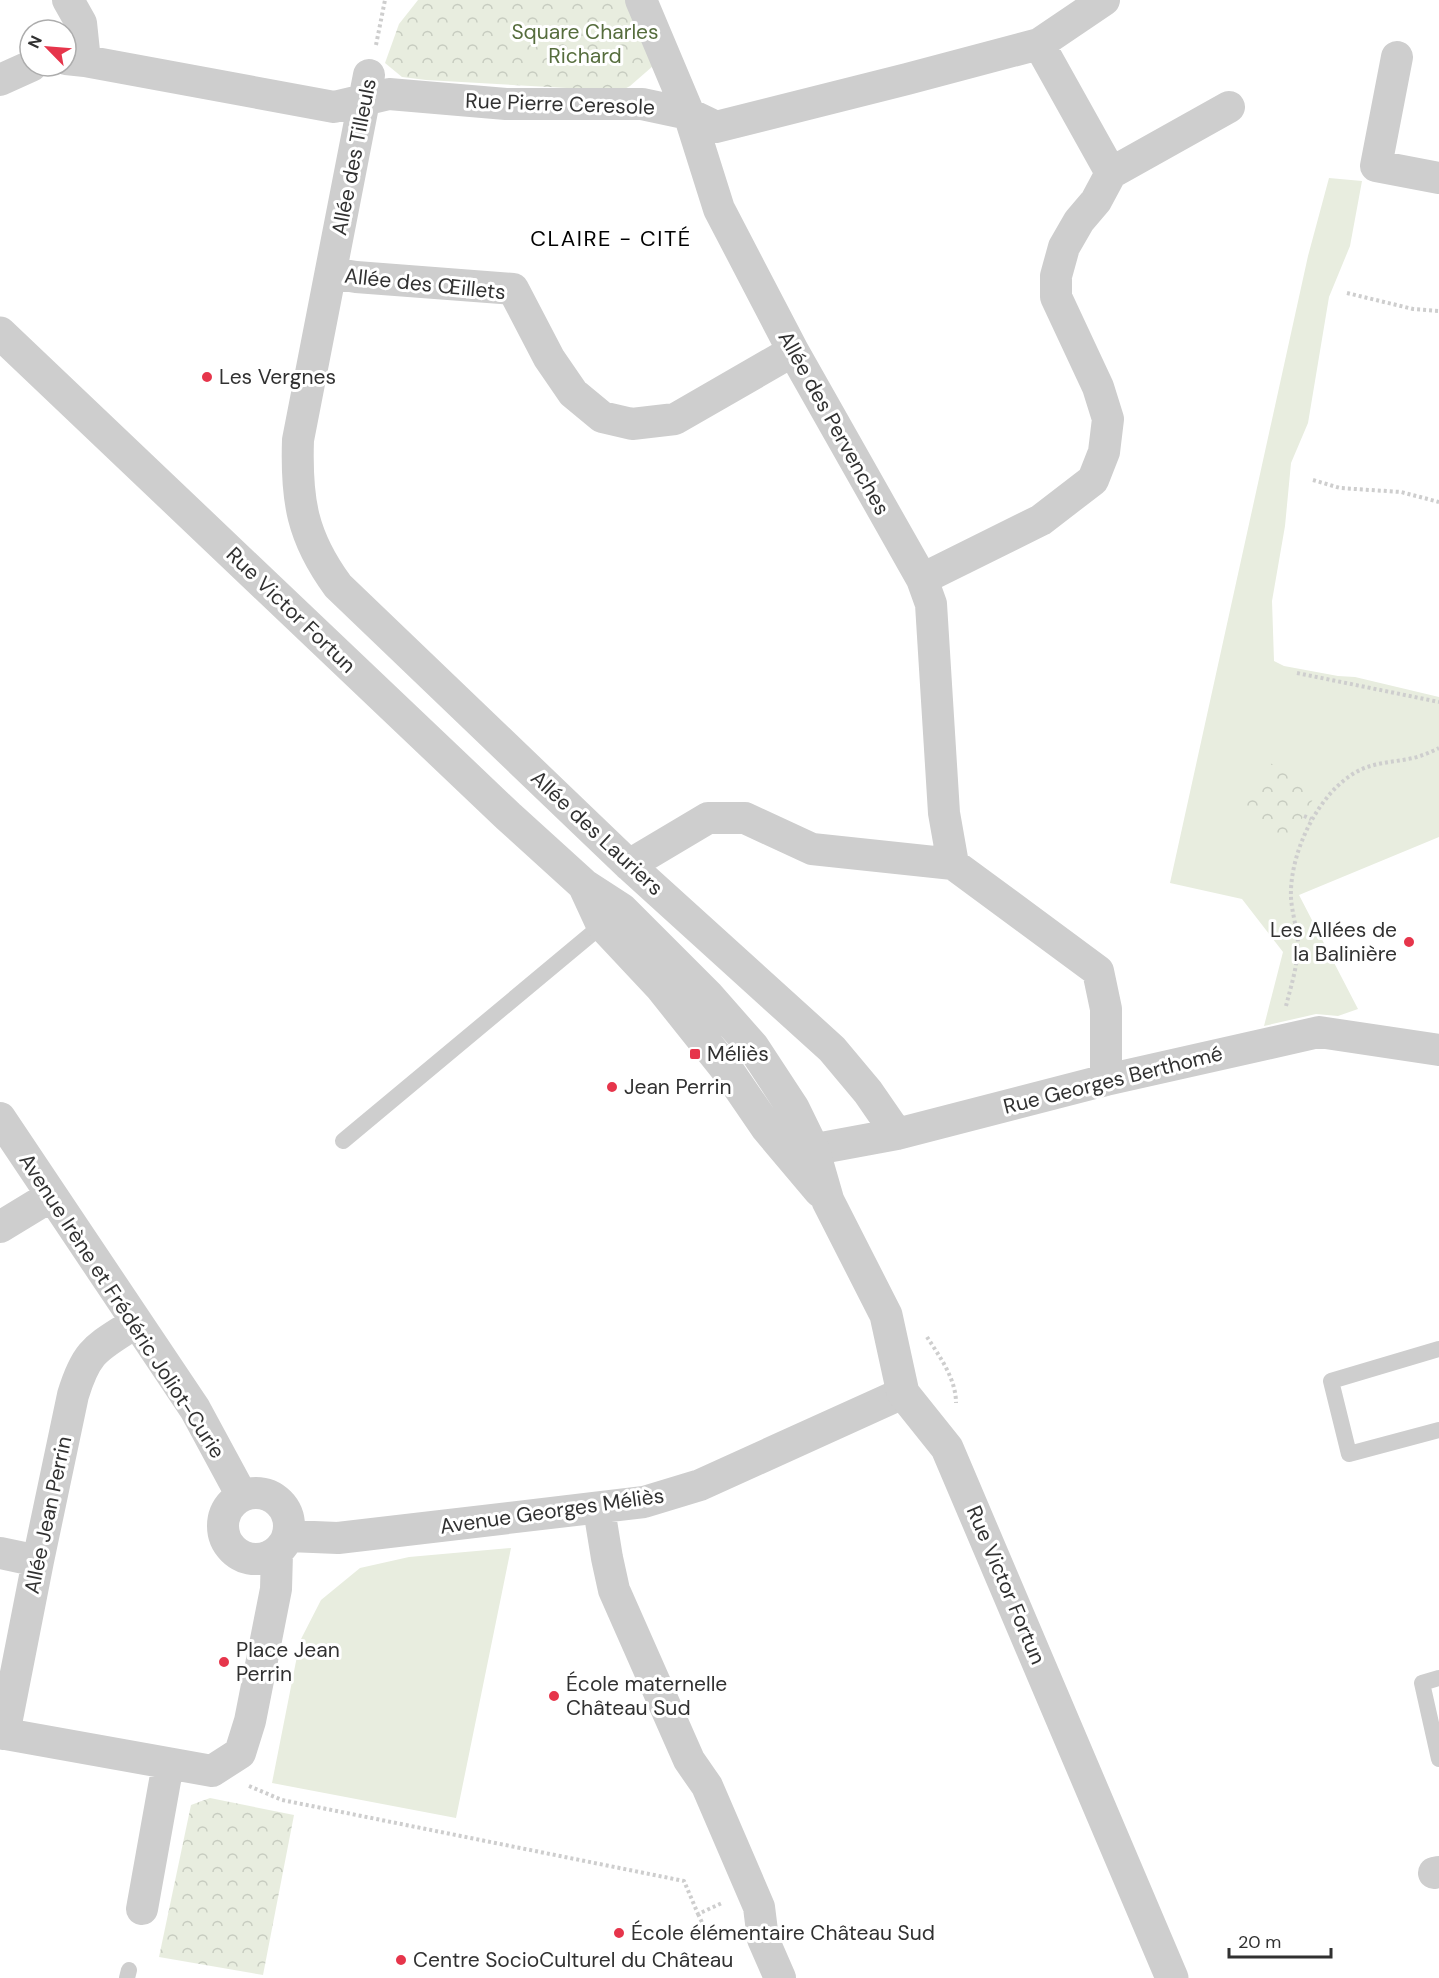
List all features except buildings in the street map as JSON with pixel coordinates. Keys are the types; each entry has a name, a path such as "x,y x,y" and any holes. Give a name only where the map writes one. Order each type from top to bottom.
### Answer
{"street":[{"path":"68,0 78,18"},
{"name":"Allée des Pervenches","path":"640,0 689,114 719,209 793,351 922,579 931,604 944,813 953,864"},
{"name":"Rue Pierre Ceresole","path":"78,60 333,107 366,87 389,94 506,104 642,104 689,114 716,126 1039,44 1104,0"},
{"path":"78,18 81,24 78,46"},
{"path":"1039,44 1112,173"},
{"path":"1397,57 1376,166 1439,178"},
{"path":"0,80 18,72"},
{"name":"Allée des Tilleuls","path":"305,526 300,499 298,440 366,87"},
{"path":"922,579 1041,520 1093,480 1104,452 1108,419 1098,387 1056,297 1056,276 1064,247 1079,221 1096,201 1112,173 1229,106"},
{"name":"Allée des Œillets","path":"332,273 513,289 549,358 573,393 602,417 632,424 675,419 793,351"},
{"name":"Rue Victor Fortun","path":"0,333 508,816 584,885 612,917 661,987 728,1071 767,1128 801,1152 886,1315 903,1393 947,1448 1172,1978"},
{"name":"Allée des Lauriers","path":"305,526 314,549 338,586 629,866 832,1049 868,1092 897,1134"},
{"path":"629,866 708,818 745,818 812,849 953,864 1098,971 1106,1009 1106,1080"},
{"name":"Rue Georges Berthomé","path":"801,1152 897,1134 1106,1080 1318,1032 1439,1050"},
{"name":"Avenue Irène et Frédéric Joliot-Curie","path":"0,1118 135,1323 195,1409 242,1496"},
{"path":"0,1227 51,1196"},
{"name":"Allée Jean Perrin","path":"2,1734 79,1374 85,1361 95,1349 135,1323"},
{"name":"Avenue Georges Méliès","path":"283,1544 644,1502 700,1485 903,1393"},
{"path":"2,1734 212,1771 240,1754 250,1721 276,1589 288,1515 276,1499 261,1493 242,1496 230,1506 223,1521 226,1541 233,1551 243,1557 261,1560 283,1544"},
{"path":"598,1509 614,1590 623,1614 689,1760 707,1786 759,1907 764,1939 780,1978"},
{"path":"0,1553 38,1561"},
{"path":"142,1909 168,1764"}],"lane":[{"path":"343,1141 612,917"},
{"path":"1439,1349 1331,1381 1349,1454 1439,1430"},
{"path":"1439,1678 1422,1683 1439,1759"}],"path":[{"name":"Allée des Tilleuls","path":"366,87 385,0"},
{"path":"1347,293 1413,309 1439,311"},
{"path":"1313,480 1340,488 1401,492 1439,502"},
{"path":"1298,673 1439,702"},
{"path":"1276,1042 1297,960 1297,935 1291,897 1293,880 1296,862 1311,819 1327,796 1357,771 1373,765 1416,758 1439,748"},
{"path":"1304,816 1311,819"},
{"path":"212,1771 282,1800 684,1881 705,1929"},
{"path":"698,1914 750,1888"}],"green space":[{"name":"Square Charles Richard","path":"418,0 626,0 653,66 621,91 402,77 385,63 399,24"},
{"path":"1329,178 1362,181 1350,246 1329,297 1308,423 1291,463 1285,526 1272,601 1274,661 1284,666 1355,677 1439,697 1439,837 1299,895 1358,1009 1338,1016 1316,1014 1264,1026 1283,952 1242,899 1170,883 1308,256"},
{"path":"1270,763 1318,790 1289,842 1241,814"},
{"path":"511,1548 456,1818 272,1783 300,1641 321,1600 360,1568 409,1557"},
{"path":"210,1798 294,1815 263,1975 159,1957 191,1805"}],"place":[{"name":"Les Vergnes","path":"207,377"},
{"name":"Les Allées de la Balinière","path":"1409,942"},
{"name":"Méliès","path":"695,1054"},
{"name":"Jean Perrin","path":"612,1087"},
{"name":"Place Jean Perrin","path":"224,1662"},
{"name":"École maternelle Château Sud","path":"554,1696"},
{"name":"École élémentaire Château Sud","path":"619,1933"},
{"name":"Centre SocioCulturel du Château","path":"401,1960"}],"district":[{"name":"CLAIRE - CITÉ","path":"611,238"}]}
